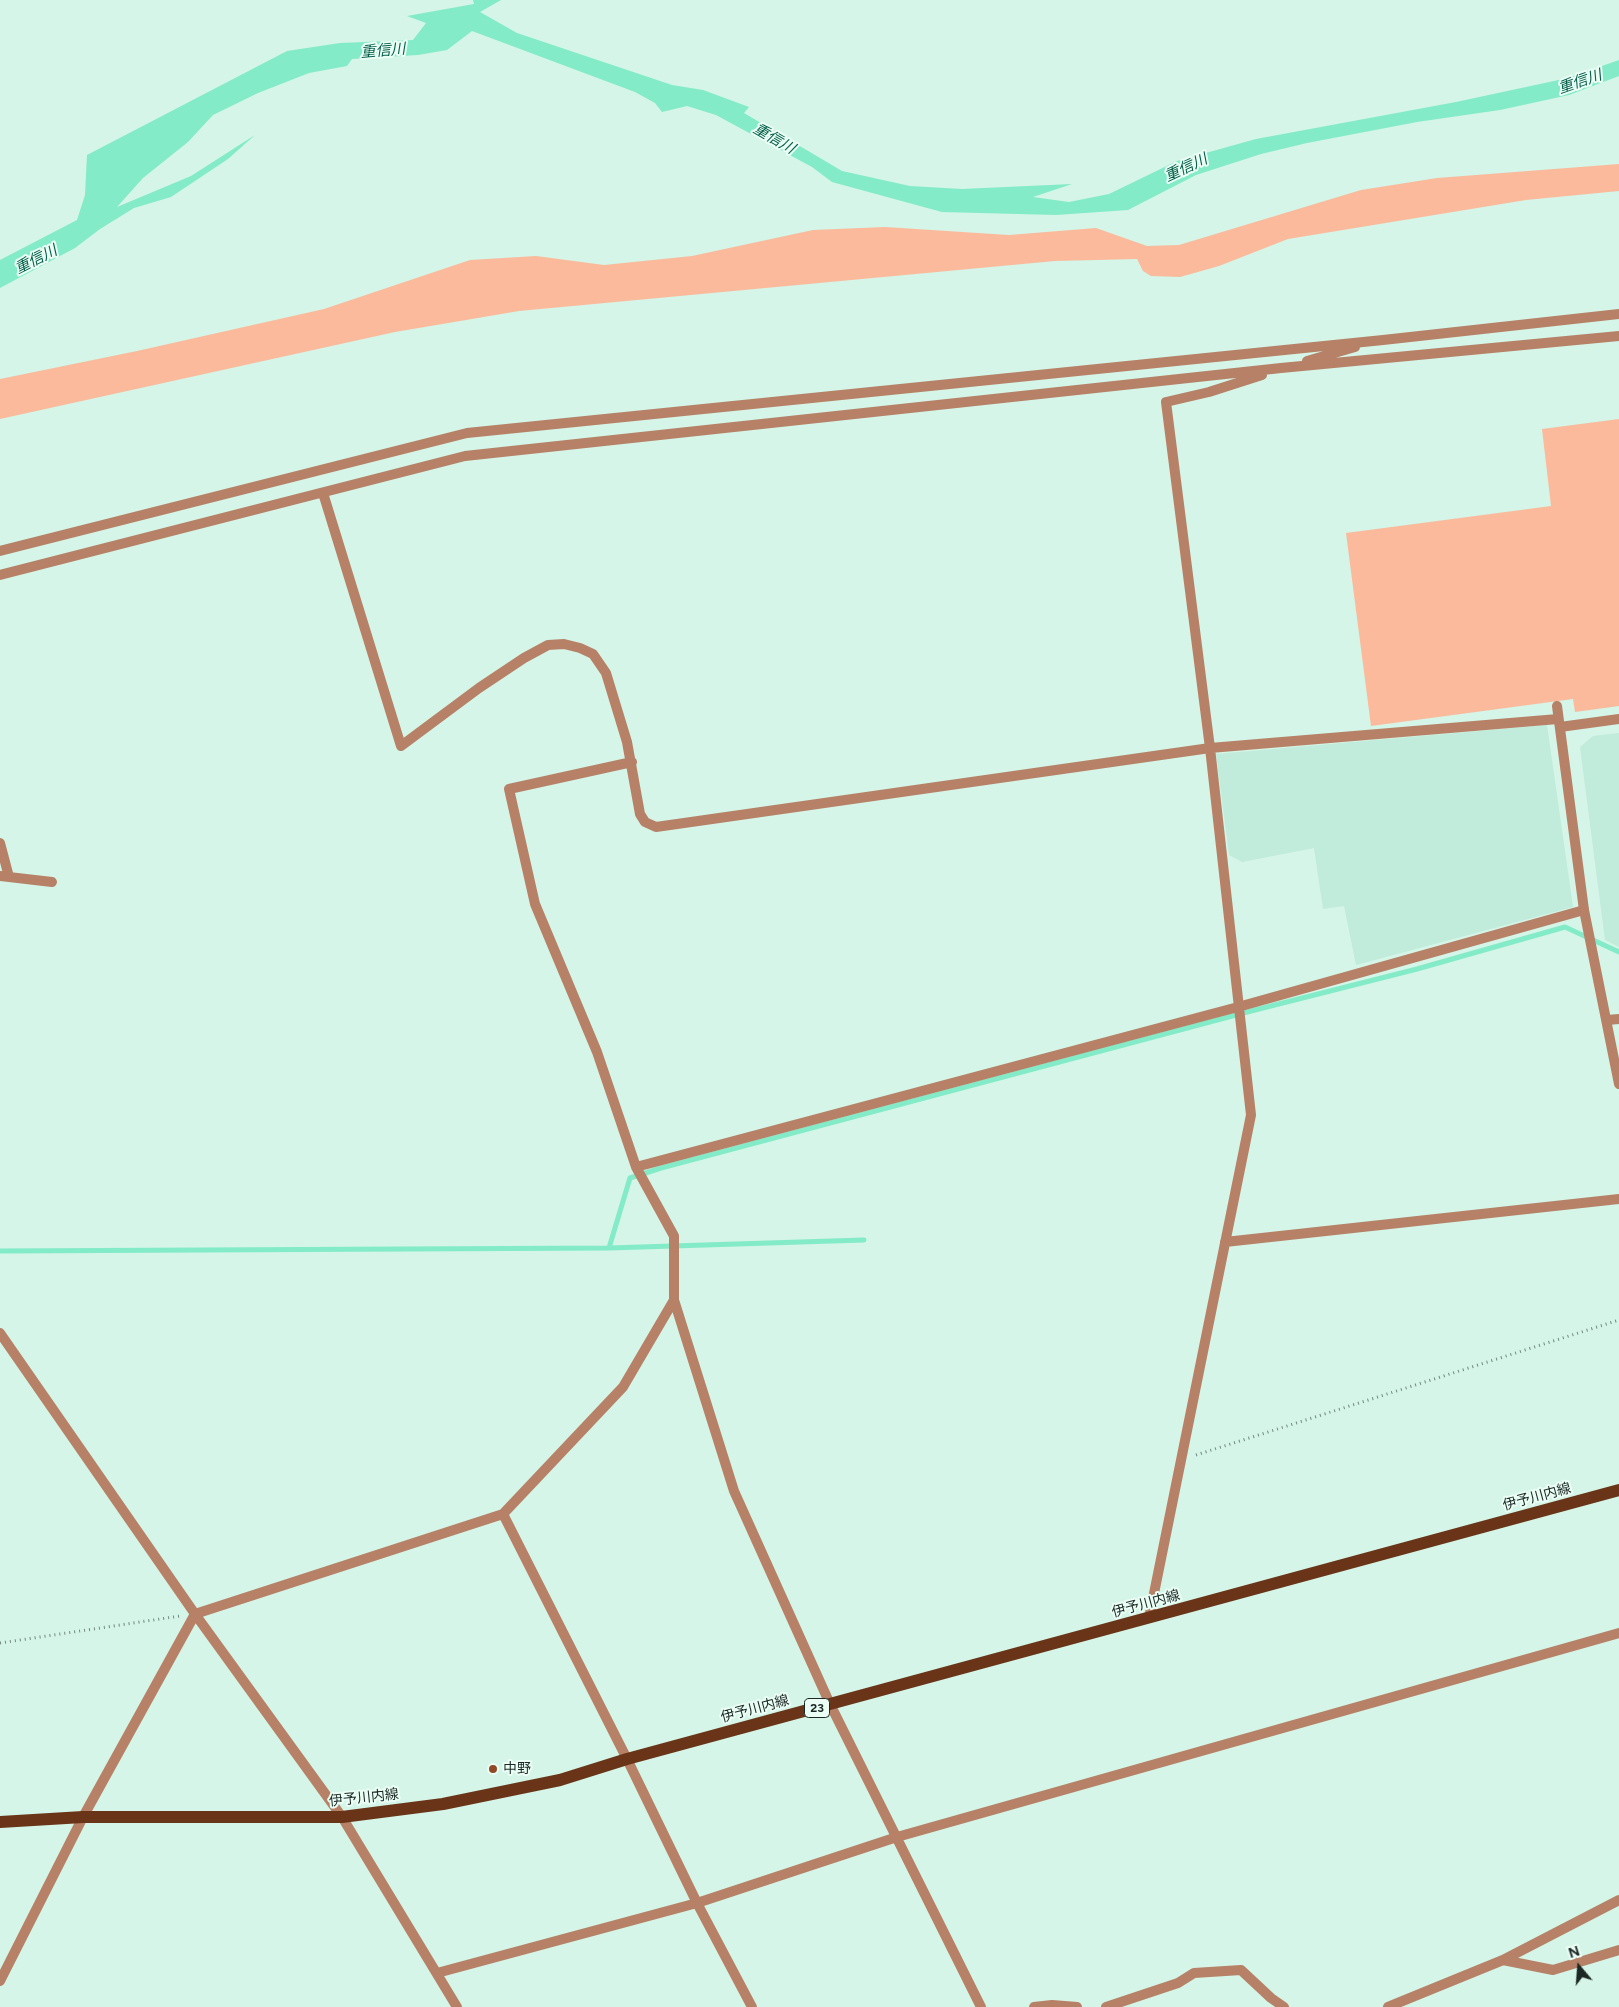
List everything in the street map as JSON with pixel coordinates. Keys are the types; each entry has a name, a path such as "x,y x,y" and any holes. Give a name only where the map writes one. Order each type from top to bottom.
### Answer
{"main road":[{"name":"伊予川内線","path":"0,1822 83,1817 342,1817 443,1804 560,1780 830,1704 1619,1490"}],"street":[{"path":"0,551 468,433 1383,340 1619,314"},
{"path":"0,575 465,456 1281,368 1619,336"},
{"path":"1149,1618 1251,1115 1210,748 1166,402 1209,392 1281,368 1383,340"},
{"path":"323,493 401,746 478,688 524,658 548,646 564,644 593,654 606,674 628,742 640,814 645,822 656,827 1210,748 1619,719"},
{"path":"1557,706 1584,910 1619,1084"},
{"path":"632,762 509,790 535,904 597,1052 636,1167 674,1236 674,1300 734,1491 830,1704 981,2007"},
{"path":"0,843 4,876 52,882"},
{"path":"636,1167 1238,1007 1584,910"},
{"path":"1607,1020 1619,1018"},
{"path":"1225,1242 1619,1199"},
{"path":"0,1981 83,1817 195,1614 503,1514 623,1386 674,1300"},
{"path":"0,1333 195,1614 342,1817 457,2007"},
{"path":"503,1514 628,1760 697,1903 752,2007"},
{"path":"437,1973 697,1903 897,1837 1619,1634"},
{"path":"1388,2007 1503,1960 1619,1900"},
{"path":"1503,1960 1553,1970 1619,1950"},
{"path":"1106,2007 1178,1983 1194,1973 1242,1970 1271,1998 1284,2007"},
{"path":"1034,2007 1052,2005 1077,2007"}],"path":[{"path":"1181,1459 1619,1320"},
{"path":"0,1643 195,1614"}],"shaded area":[{"path":"1619,164 1619,191 1526,200 1288,239 1219,266 1180,277 1151,276 1143,271 1137,259 1055,261 519,311 395,332 0,419 0,379 137,351 324,309 470,260 536,256 604,265 692,256 813,230 885,227 1009,235 1096,228 1147,246 1179,245 1361,190 1437,178"},
{"path":"1619,419 1619,706 1575,712 1573,699 1371,726 1346,533 1551,506 1542,429"},
{"path":"1547,725 1573,907 1356,965 1344,906 1323,909 1314,848 1242,862 1229,855 1216,754"},
{"path":"1619,733 1619,947 1605,940 1580,747 1593,736"}],"water":[{"name":"重信川","path":"473,0 501,0 480,12 517,33 672,85 703,90 749,107 744,113 842,171 910,186 962,189 1072,184 1033,197 1069,202 1109,194 1177,161 1256,139 1456,102 1568,78 1619,60 1619,76 1569,95 1500,110 1417,122 1307,143 1261,154 1196,175 1128,210 1056,215 942,212 832,182 812,167 716,115 687,106 662,112 655,103 635,92 472,31 447,50 418,55 352,59 347,66 309,73 258,93 213,115 188,142 143,178 117,207 191,176 255,135 228,159 171,197 134,208 100,229 75,248 0,288 0,260 77,220 85,195 87,155 287,51 340,43 413,40 426,23 407,16 474,4"}],"waterway":[{"path":"0,1251 609,1248 630,1178 661,1168 1251,1011 1417,969 1565,927 1619,952"},
{"path":"609,1248 864,1240"}],"place":[{"name":"中野","path":"493,1769"}]}
